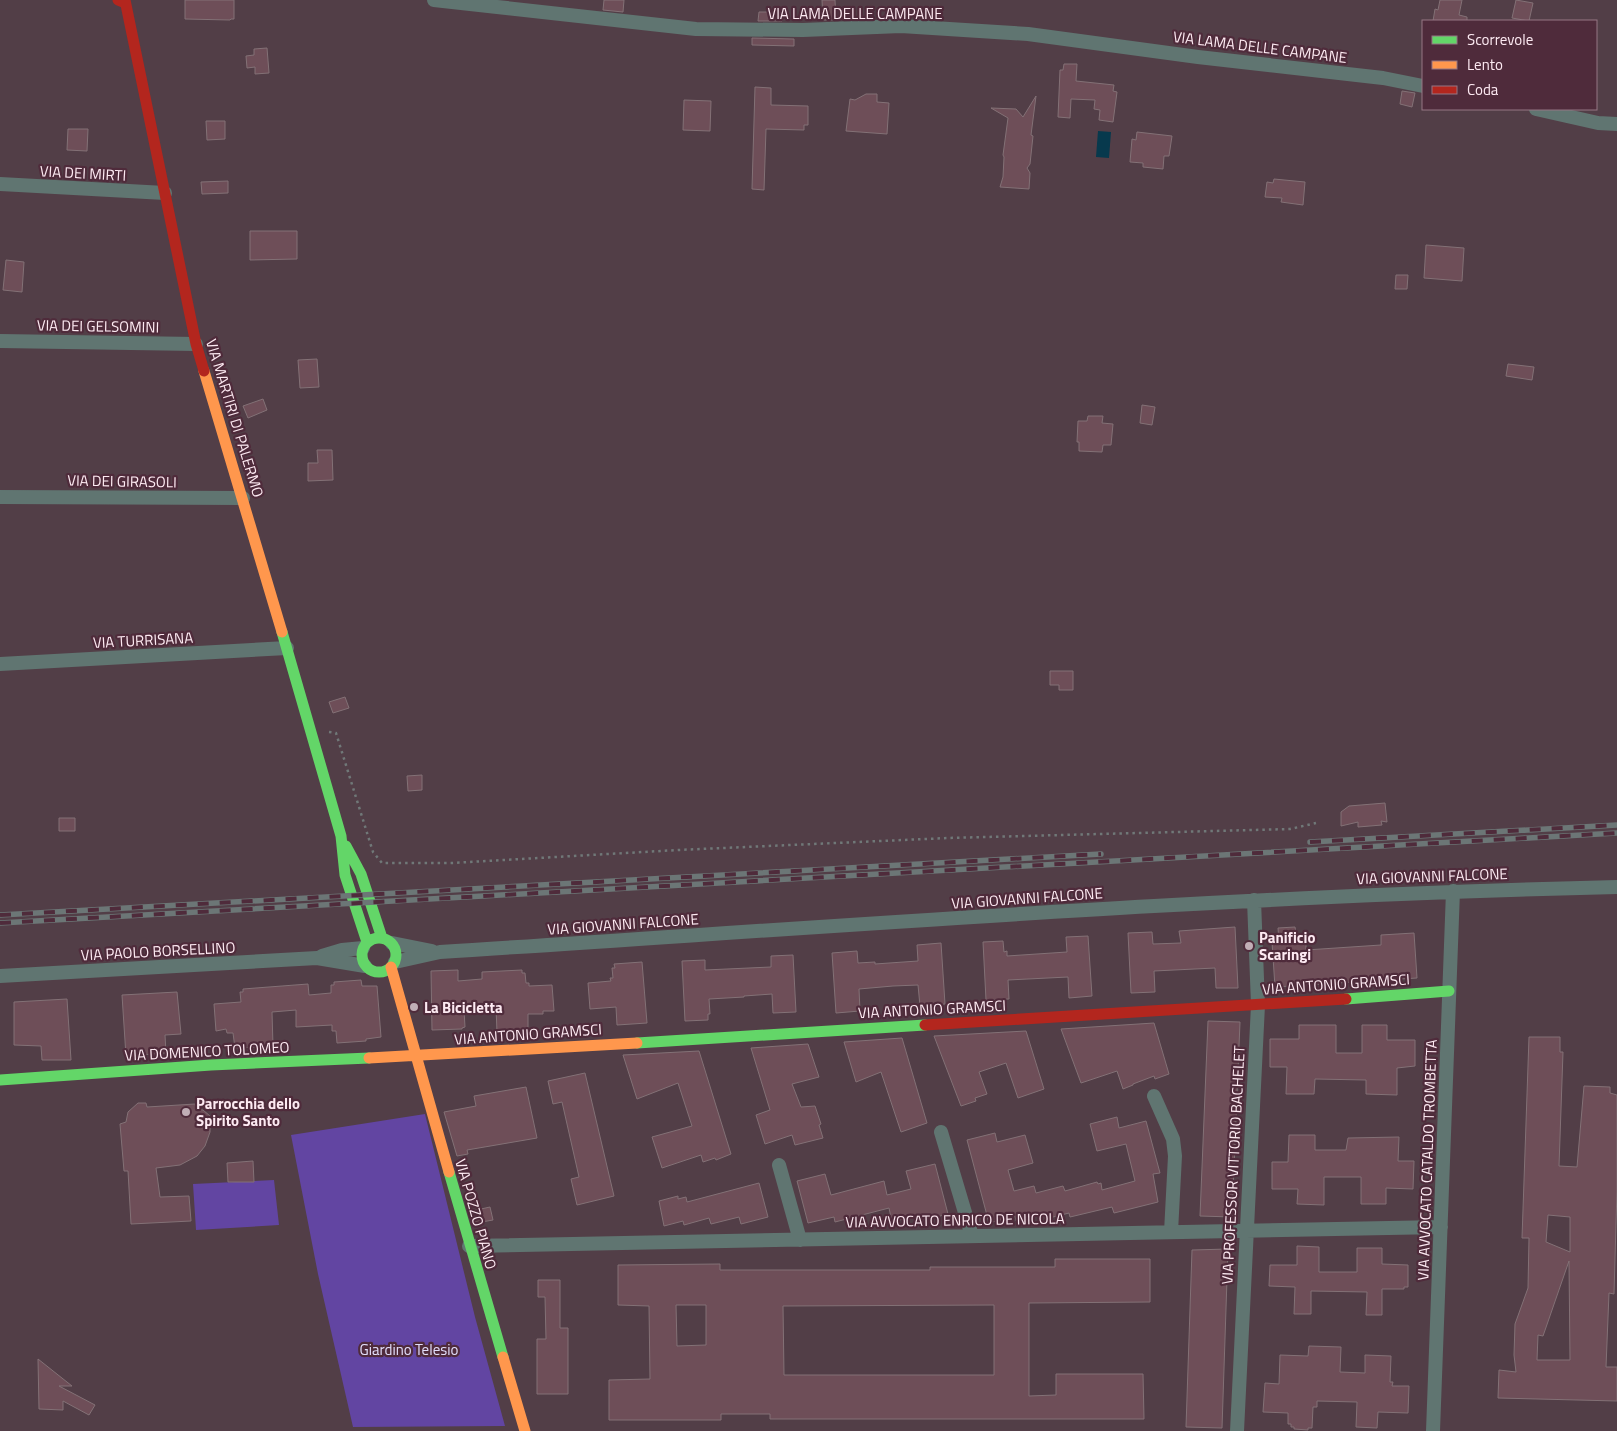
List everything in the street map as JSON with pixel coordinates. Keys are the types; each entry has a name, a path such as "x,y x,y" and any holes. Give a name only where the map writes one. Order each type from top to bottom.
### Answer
{"street":[{"name":"VIA LAMA DELLE CAMPANE","path":"434,0 696,29 803,30 901,26 1028,34 1198,57 1383,78 1422,86"},
{"name":"VIA MARTIRI DI PALERMO","path":"122,1 196,344 243,498 341,836"},
{"path":"1540,110 1598,123 1617,124"},
{"name":"VIA DEI MIRTI","path":"0,184 164,193"},
{"name":"VIA DEI GELSOMINI","path":"0,341 196,344"},
{"name":"VIA DEI GIRASOLI","path":"0,497 243,498"},
{"name":"VIA TURRISANA","path":"0,664 287,648"},
{"path":"341,836 345,875 365,945 362,957 365,966 374,972 384,972 393,964"},
{"name":"VIA POZZO PIANO","path":"341,836 361,874 387,940 397,954 393,964 399,1005 416,1056 469,1246 525,1431"},
{"name":"VIA GIOVANNI FALCONE","path":"393,964 440,952 1254,900 1453,891 1617,887"},
{"name":"VIA AVVOCATO CATALDO TROMBETTA","path":"1433,1431 1453,891"},
{"name":"VIA PROFESSOR VITTORIO BACHELET","path":"1237,1431 1258,1005 1254,900"},
{"path":"365,945 371,939 387,940"},
{"name":"VIA GIOVANNI FALCONE","path":"387,940 440,952"},
{"name":"VIA PAOLO BORSELLINO","path":"317,958 365,945"},
{"name":"VIA PAOLO BORSELLINO","path":"0,976 317,958 365,966"},
{"name":"VIA POZZO PIANO","path":"379,972 399,1005"},
{"name":"VIA ANTONIO GRAMSCI","path":"416,1056 1258,1005 1449,991"},
{"name":"VIA DOMENICO TOLOMEO","path":"0,1080 211,1065 416,1056"},
{"path":"1154,1096 1173,1139 1176,1156 1171,1232"},
{"path":"941,1132 972,1236"},
{"path":"779,1165 800,1240"},
{"name":"VIA AVVOCATO ENRICO DE NICOLA","path":"469,1246 1441,1227"}],"path":[{"path":"310,732 336,733 373,852 382,863 452,863 678,850 948,838 1290,828 1316,823"}],"green space":[{"name":"Giardino Telesio","path":"425,1114 475,1317 505,1426 353,1427 318,1274 291,1135"},
{"path":"274,1180 279,1225 196,1230 193,1184"}],"water":[{"path":"1098,131 1111,132 1109,158 1096,157"}],"building":[{"path":"185,0 234,0 234,19 185,19"},
{"path":"604,0 624,0 623,12 603,10"},
{"path":"822,0 835,0 836,20 823,20"},
{"path":"1440,0 1462,0 1459,15 1467,17 1467,20 1433,20 1435,9 1438,10"},
{"path":"1516,0 1533,3 1529,20 1512,18"},
{"path":"759,12 782,12 782,21 758,21"},
{"path":"752,38 794,39 794,46 752,45"},
{"path":"267,48 269,73 255,74 255,67 247,68 246,56 254,55 254,49"},
{"path":"1064,64 1077,64 1076,81 1114,85 1113,91 1117,92 1113,122 1099,120 1100,110 1094,109 1095,100 1071,99 1070,118 1058,117 1060,70 1063,70"},
{"path":"755,87 771,88 771,105 808,106 808,125 804,125 804,130 766,129 764,190 752,189"},
{"path":"1402,91 1415,93 1412,107 1400,104"},
{"path":"866,94 877,94 877,102 889,103 887,134 846,131 850,99 855,100"},
{"path":"1036,96 1031,135 1033,136 1030,164 1027,168 1030,173 1029,189 1000,187 1003,177 1003,155 1008,118 991,108 1016,109 1023,117"},
{"path":"684,100 711,101 710,131 683,130"},
{"path":"206,121 225,121 225,139 207,140"},
{"path":"68,129 88,129 87,151 67,150"},
{"path":"1137,132 1172,136 1169,156 1164,156 1163,169 1143,167 1143,163 1130,162 1132,139 1136,140"},
{"path":"1274,179 1305,182 1303,205 1281,202 1282,198 1265,197 1267,182 1273,183"},
{"path":"228,181 228,193 202,194 201,182"},
{"path":"250,231 297,231 297,259 250,260"},
{"path":"1426,245 1464,248 1462,281 1424,278"},
{"path":"6,260 24,262 22,292 3,290"},
{"path":"1396,275 1408,275 1407,289 1395,289"},
{"path":"317,359 319,387 300,388 298,360"},
{"path":"1508,364 1534,367 1532,380 1506,376"},
{"path":"263,399 267,410 248,418 243,406"},
{"path":"1142,405 1155,407 1152,425 1140,423"},
{"path":"1088,416 1103,416 1102,423 1113,424 1111,445 1103,445 1102,452 1079,451 1079,442 1077,442 1078,421 1087,421"},
{"path":"317,450 332,450 333,480 308,481 308,463 318,463"},
{"path":"1050,671 1073,671 1073,690 1059,690 1059,685 1050,685"},
{"path":"345,697 349,708 333,713 329,702"},
{"path":"422,775 422,790 408,791 407,776"},
{"path":"1385,803 1387,822 1381,821 1382,825 1358,827 1358,822 1341,826 1341,812 1349,806"},
{"path":"59,818 75,818 75,831 59,831"},
{"path":"1235,927 1238,988 1216,988 1215,968 1154,971 1155,992 1131,993 1128,933 1152,932 1153,944 1181,943 1179,931"},
{"path":"1295,927 1297,940 1306,940 1306,950 1381,945 1381,935 1414,933 1417,978 1275,987 1272,942 1279,942 1278,928"},
{"path":"1088,936 1092,996 1069,998 1068,977 1008,980 1009,999 986,1000 983,942 1003,941 1004,952 1007,951 1007,956 1067,952 1066,937"},
{"path":"941,943 945,1004 920,1006 918,985 893,986 859,989 860,1011 836,1013 832,953 857,951 858,963 875,962 875,964 918,961 917,945"},
{"path":"793,955 796,1012 773,1013 772,994 744,996 709,999 710,1014 708,1014 708,1020 685,1021 682,961 705,960 705,970 771,967 771,956"},
{"path":"642,962 647,1023 617,1025 616,1007 590,1009 588,983 611,981 610,978 613,978 612,968 615,968 614,964"},
{"path":"458,970 458,981 482,979 482,972 522,970 522,973 525,973 526,983 529,983 529,986 552,985 554,1011 543,1011 543,1014 528,1014 528,1028 526,1028 526,1031 497,1033 496,1006 464,1010 465,1027 462,1029 432,1030 431,971"},
{"path":"361,980 362,986 377,986 381,1037 366,1039 366,1041 337,1043 336,1031 332,1031 332,1025 296,1027 296,1010 272,1012 273,1046 235,1048 233,1033 227,1033 226,1029 216,1031 214,1004 241,1002 240,992 243,992 243,989 308,984 309,995 331,993 331,985 334,985 334,982"},
{"path":"177,992 181,1034 165,1035 166,1053 126,1056 122,995"},
{"path":"67,999 71,1060 42,1060 41,1046 14,1045 14,1002"},
{"path":"1208,1021 1240,1022 1232,1217 1200,1216"},
{"path":"1154,1023 1169,1074 1155,1079 1154,1076 1123,1089 1117,1071 1081,1083 1061,1029"},
{"path":"1299,1025 1336,1025 1336,1053 1362,1053 1362,1025 1387,1025 1387,1040 1415,1040 1415,1066 1397,1068 1397,1095 1366,1094 1366,1080 1315,1079 1314,1094 1286,1094 1287,1067 1270,1067 1270,1039 1299,1039"},
{"path":"1026,1031 1044,1089 1018,1098 1006,1063 979,1072 987,1094 975,1098 976,1101 961,1106 934,1036"},
{"path":"1529,1037 1560,1037 1560,1052 1563,1052 1559,1166 1577,1167 1584,1086 1610,1087 1610,1093 1617,1095 1614,1294 1609,1293 1606,1367 1617,1367 1617,1401 1498,1398 1499,1370 1516,1372 1514,1355 1515,1324 1528,1288 1529,1238 1522,1238","holes":["1548,1215 1570,1217 1570,1252 1546,1242","1569,1261 1570,1360 1537,1360 1538,1335 1543,1336"]},
{"path":"902,1038 927,1123 901,1132 881,1072 856,1082 844,1042"},
{"path":"808,1044 819,1077 792,1084 801,1107 815,1106 823,1138 795,1145 792,1135 765,1144 756,1115 770,1110 751,1048"},
{"path":"699,1051 731,1154 716,1160 715,1158 703,1162 701,1155 662,1168 652,1137 692,1126 678,1083 637,1099 623,1055"},
{"path":"585,1073 614,1196 577,1205 571,1179 579,1177 562,1102 553,1104 548,1081"},
{"path":"526,1087 537,1138 467,1150 468,1154 457,1156 444,1112 476,1106 474,1096"},
{"path":"138,1103 146,1103 147,1107 195,1104 196,1109 203,1110 210,1116 210,1132 205,1146 197,1156 180,1165 156,1168 160,1197 189,1196 191,1221 131,1224 128,1171 124,1171 120,1124 126,1122 128,1112"},
{"path":"1117,1117 1119,1128 1146,1121 1160,1173 1153,1174 1158,1202 1114,1213 1112,1207 1070,1217 1069,1213 1045,1219 1043,1214 1016,1221 1015,1216 989,1223 967,1140 995,1133 997,1142 1025,1135 1033,1163 1008,1170 1014,1191 1034,1186 1036,1193 1063,1186 1065,1191 1097,1182 1098,1184 1101,1183 1102,1190 1135,1181 1126,1144 1097,1151 1090,1124"},
{"path":"1289,1135 1315,1135 1315,1150 1346,1150 1348,1138 1399,1137 1398,1161 1414,1161 1413,1189 1386,1188 1386,1204 1361,1204 1361,1177 1324,1177 1324,1205 1297,1204 1298,1189 1272,1189 1272,1162 1288,1162"},
{"path":"253,1161 254,1182 228,1182 227,1163"},
{"path":"935,1164 948,1214 920,1221 919,1215 892,1222 889,1208 835,1222 834,1217 808,1223 797,1181 825,1174 831,1195 884,1181 887,1195 911,1189 906,1171"},
{"path":"759,1183 768,1217 741,1224 739,1217 711,1224 709,1218 684,1225 683,1221 664,1226 659,1201 678,1196 678,1199 686,1197 687,1202"},
{"path":"490,1207 493,1220 476,1223 472,1211"},
{"path":"1297,1246 1319,1247 1319,1272 1357,1272 1357,1248 1382,1248 1382,1264 1408,1265 1408,1287 1404,1287 1404,1289 1382,1289 1382,1315 1366,1315 1367,1292 1311,1291 1311,1314 1294,1314 1295,1287 1269,1286 1270,1265 1297,1265"},
{"path":"1228,1249 1222,1428 1186,1427 1192,1250"},
{"path":"1055,1259 1150,1259 1150,1302 1029,1303 1029,1396 1056,1395 1056,1374 1143,1374 1144,1419 770,1419 770,1414 721,1414 721,1420 609,1420 609,1380 650,1379 649,1306 618,1305 618,1265 720,1264 720,1270 930,1270 930,1267 1055,1267","holes":["676,1305 706,1305 706,1345 677,1346","994,1305 994,1375 784,1375 783,1306"]},
{"path":"538,1280 560,1280 560,1328 568,1328 568,1394 537,1394 537,1339 546,1339 545,1297 538,1297"},
{"path":"1309,1346 1341,1347 1340,1372 1365,1373 1365,1355 1391,1356 1390,1382 1393,1382 1392,1386 1409,1386 1408,1413 1378,1412 1377,1428 1356,1427 1357,1402 1317,1401 1317,1407 1313,1407 1312,1428 1308,1428 1308,1430 1291,1427 1291,1424 1288,1424 1288,1413 1263,1412 1265,1383 1279,1384 1280,1355 1308,1356"},
{"path":"38,1359 72,1386 59,1386 95,1405 89,1415 63,1401 63,1410 39,1409"}],"railway":[{"path":"1310,842 1617,825"},
{"path":"0,923 1617,833"},
{"path":"0,915 1101,854"}],"traffic: fast":[{"path":"282,632 341,836 345,875 367,942"},
{"path":"346,846 361,874 382,938"},
{"path":"379,938 386,939 391,943 395,948 396,955 395,962 391,967 386,971 379,972 372,971 367,967 363,962 362,955 363,948 367,943 372,939 379,938"},
{"path":"1346,999 1449,991"},
{"path":"637,1043 925,1025"},
{"path":"0,1080 211,1065 369,1058"},
{"path":"449,1172 503,1357"}],"traffic: slow":[{"path":"204,371 282,632"},
{"path":"391,967 449,1172"},
{"path":"369,1058 637,1043"},
{"path":"503,1357 525,1431"}],"traffic: jam":[{"path":"118,0 125,3"},
{"path":"125,0 196,344 204,371"},
{"path":"925,1025 1346,999"}],"place":[{"name":"Panificio Scaringi","path":"1249,946"},
{"name":"La Bicicletta","path":"414,1007"},
{"name":"Parrocchia dello Spirito Santo","path":"186,1112"}]}
